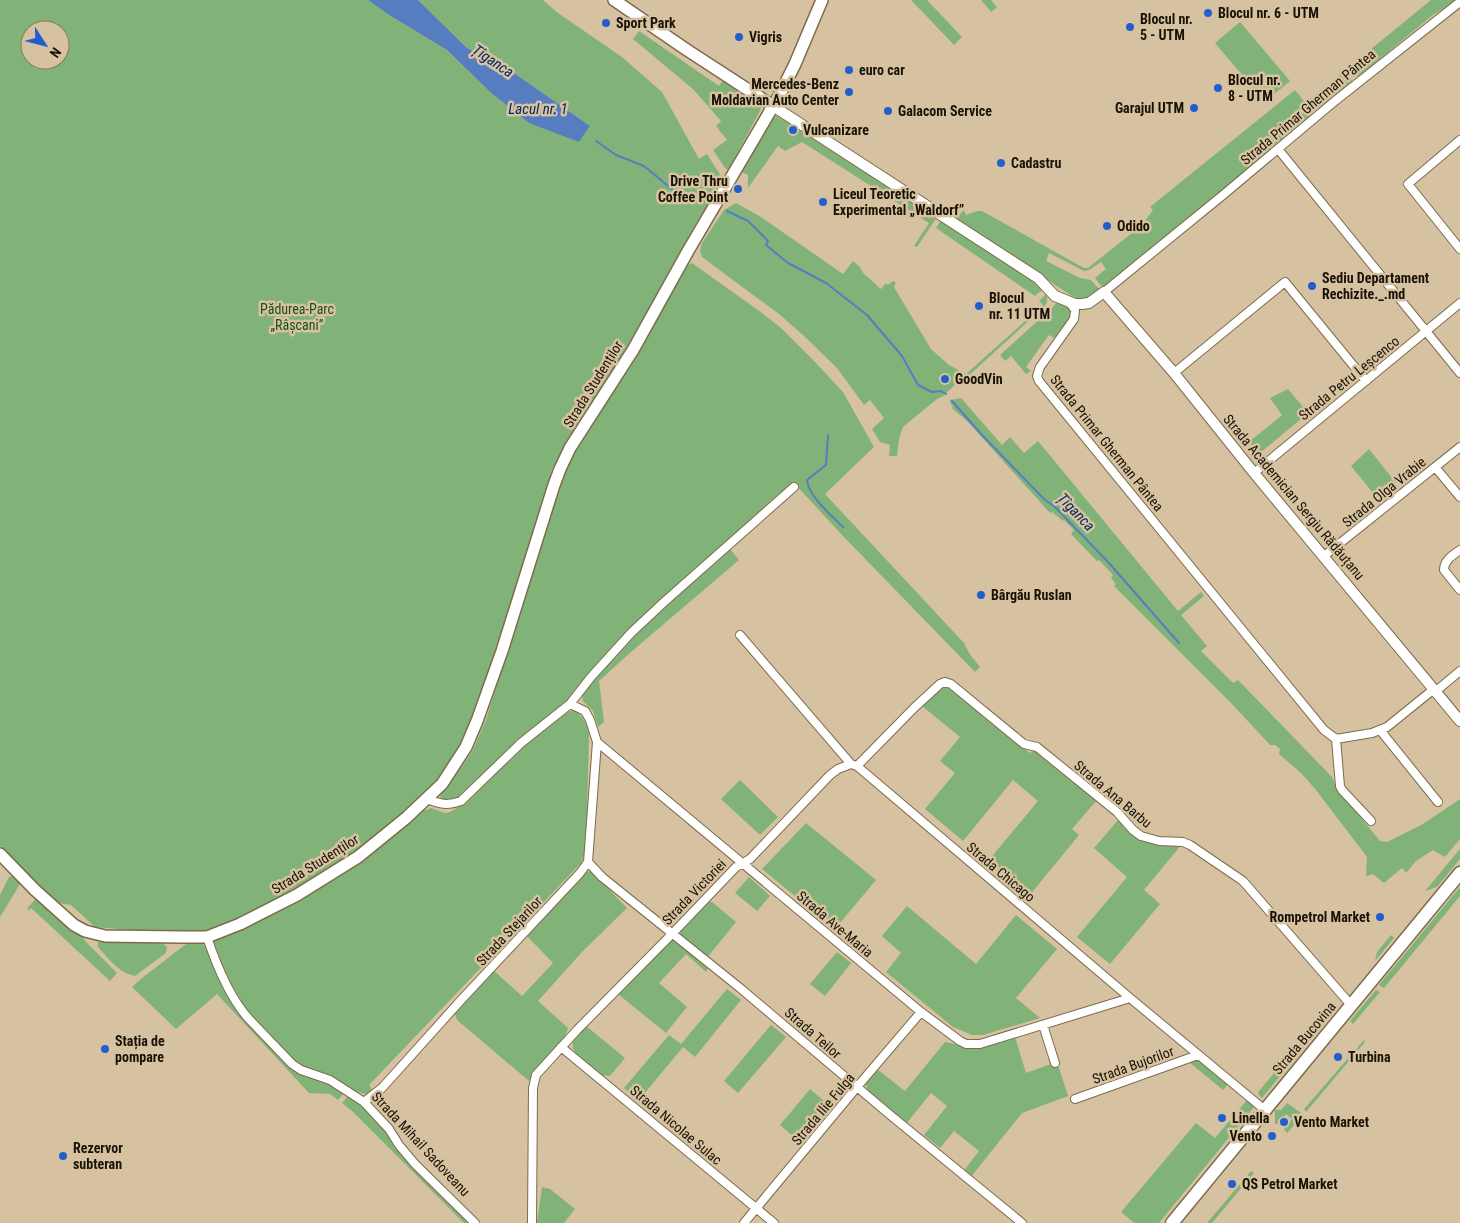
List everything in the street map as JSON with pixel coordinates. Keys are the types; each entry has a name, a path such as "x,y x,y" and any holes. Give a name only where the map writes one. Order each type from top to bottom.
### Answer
{"main road":[{"path":"614,0 772,106"},
{"name":"Strada Studenților","path":"207,937 258,916 358,858 400,823 442,784 453,768 466,747 478,721 554,485 564,460 579,432 633,350 692,244 779,96 795,64 822,0"},
{"path":"0,854 35,890 74,925 85,931 105,936 207,937"},
{"name":"Strada Bucovina","path":"1172,1223 1460,873"}],"street":[{"name":"Strada Primar Gherman Pântea","path":"1070,303 1089,303 1104,292 1341,96 1460,2"},
{"path":"772,106 1030,272 1042,280 1055,296 1070,303"},
{"path":"1460,140 1408,184 1460,249"},
{"path":"1278,149 1460,373"},
{"path":"1174,373 1284,282 1366,381"},
{"name":"Strada Academician Sergiu Rădăuțanu","path":"1104,292 1174,373 1254,473 1460,721"},
{"name":"Strada Primar Gherman Pântea","path":"1070,303 1075,310 1074,319 1040,367 1037,376 1039,381 1318,724 1336,740"},
{"name":"Strada Petru Leșcenco","path":"1254,473 1460,303"},
{"name":"Strada Olga Vrabie","path":"1324,556 1460,446"},
{"path":"1435,467 1460,497"},
{"path":"426,799 440,805 451,805 461,801 521,743 570,704 591,676 662,603 794,487"},
{"path":"1460,550 1447,560 1444,570 1460,590"},
{"name":"Strada Chicago","path":"740,635 854,765 1265,1110"},
{"path":"1371,821 1340,786 1336,740 1380,730 1460,672"},
{"name":"Strada Ana Barbu","path":"940,684 945,682 951,684 1024,744 1037,747 1118,812 1133,830 1141,836 1159,841 1183,842 1190,845 1243,881 1352,1005"},
{"name":"Strada Victoriei","path":"532,1223 533,1088 536,1075 736,866 750,859 830,775 838,769 854,765 940,684"},
{"path":"570,704 585,711 597,742 588,862"},
{"path":"1380,730 1438,802"},
{"name":"Strada Ave-Maria","path":"597,742 922,1012 955,1038 966,1044 980,1044 1130,998"},
{"name":"Strada Teilor","path":"588,862 602,877 740,988 1022,1223"},
{"name":"Strada Stejarilor","path":"364,1102 382,1088 588,862"},
{"name":"Strada Mihail Sadoveanu","path":"207,937 228,988 249,1019 292,1064 301,1070 330,1080 364,1102 389,1128 399,1145 415,1164 474,1223"},
{"path":"1114,1003 1118,999 1117,987"},
{"name":"Strada Ilie Fulga","path":"744,1223 922,1012"},
{"path":"1043,1025 1055,1063"},
{"name":"Strada Nicolae Sulac","path":"561,1047 774,1223"},
{"name":"Strada Bujorilor","path":"1075,1099 1198,1055"}],"green space":[{"name":"Pădurea-Parc „Râșcani”","path":"0,0 368,0 447,50 489,91 579,142 590,126 507,68 467,48 418,0 543,0 558,13 622,57 662,92 699,159 707,154 724,181 617,363 571,434 552,469 526,560 463,743 447,768 427,792 377,836 293,891 230,924 211,930 194,932 95,927 71,905 57,903 0,846"},
{"path":"911,0 927,0 962,37 954,45"},
{"path":"981,0 991,0 997,7 991,12"},
{"path":"1431,0 1457,0 1434,14 1358,77 1349,67"},
{"path":"1240,22 1290,81 1265,102 1215,43"},
{"path":"639,31 719,86 723,80 761,107 728,170 713,150 727,140 716,126 721,121 694,90 633,39"},
{"path":"1345,71 1353,82 1318,109 1310,99"},
{"path":"1295,90 1312,111 1312,115 1280,142 1281,144 1106,287 1101,285 1095,278 1106,269 1101,262 1084,271 1049,253 1046,261 1080,278 1091,280 1100,290 1089,297 1075,298 955,219 964,210 966,215 982,211 1084,268 1088,268 1142,225 1153,210 1150,207"},
{"path":"777,116 934,216 935,220 917,247 914,246 929,223 802,142 785,151 778,146 748,188 748,175 740,171 762,133"},
{"path":"736,203 761,217 843,274 853,261 881,289 886,283 888,285 893,281 896,283 894,287 931,349 949,365 966,374 1043,305 1039,301 1047,293 1047,302 1044,307 966,378 962,378 942,397 903,427 897,456 889,456 890,445 880,442 872,429 884,418 870,400 864,405 837,368 804,336 779,314 702,257 700,250 702,243 724,210"},
{"path":"942,219 1042,284 1042,290 1035,296 936,228"},
{"path":"692,263 781,328 843,392 874,447 825,494 964,643 980,667 975,672 795,484 635,626 566,702 461,796 450,800 442,799 440,797 441,794 473,750 486,720 564,474 571,459 641,348 683,269"},
{"path":"1056,303 1062,303 1071,308 1072,315 1054,338 1049,335 1026,367 1031,371 1026,374 1011,356 1005,361 1000,355"},
{"path":"1288,389 1308,413 1259,454 1249,442 1282,415 1270,398"},
{"path":"961,398 1002,445 1010,437 1024,453 1038,441 1178,611 1201,592 1204,596 1181,615 1207,646 1201,651 1233,683 1238,680 1332,777 1337,789 1380,841 1387,842 1423,824 1460,799 1460,839 1445,857 1433,850 1416,861 1406,873 1402,868 1384,883 1373,874 1366,876 1367,857 1316,790 1301,773 1279,754 1280,749 1275,745 1270,745 1232,704 1114,586 1116,584 1111,578 1113,575 1071,534 1074,530 1064,520 1052,512 1050,513 969,423 952,408 950,400"},
{"path":"1369,449 1396,483 1378,499 1351,466"},
{"path":"730,549 739,560 599,681 604,722 598,727 593,711 583,701 582,696 589,683 646,622"},
{"path":"946,686 957,692 1030,753 1035,749 1097,800 1072,829 1079,835 1029,896 988,861 1038,801 1013,780 963,841 925,809 955,773 940,761 960,737 922,706 941,688"},
{"path":"573,710 584,720 589,734 586,851 581,863 369,1085 373,1091 365,1094 352,1090 331,1077 308,1069 287,1055 234,994 214,949 213,941 245,928 354,867 420,812 431,808 445,813 461,806 543,729"},
{"path":"740,780 778,817 760,835 721,799"},
{"path":"1119,819 1132,832 1182,844 1144,890 1160,904 1110,964 1077,937 1127,877 1094,848"},
{"path":"806,823 876,880 835,929 762,869"},
{"path":"1460,849 1460,859 1437,887 1425,891"},
{"path":"591,871 627,908 582,952 538,1001 568,1028 565,1037 529,1081 457,1020 454,1012 494,971 522,996 553,963 526,935 585,872"},
{"path":"13,876 19,879 20,884 0,917 0,895 9,877"},
{"path":"749,877 770,896 757,911 735,893"},
{"path":"1460,887 1460,896 1384,988 1379,985"},
{"path":"36,899 42,899 80,933 86,942 117,973 110,981 31,908 28,911 28,907"},
{"path":"707,902 712,902 736,922 706,959 679,935 680,930"},
{"path":"907,906 976,964 1016,915 1057,949 1016,998 1040,1018 983,1035 972,1035 953,1027 886,972 901,953 882,936"},
{"path":"1391,935 1394,938 1375,961 1377,952"},
{"path":"101,940 160,941 167,947 166,953 135,976 124,972 110,960 98,947 98,942"},
{"path":"672,940 708,968 706,972 686,954 659,983 687,1007 666,1033 618,994"},
{"path":"190,941 198,941 206,946 230,999 239,1013 289,1066 305,1077 333,1085 344,1093 338,1100 330,1094 309,1093 217,994 176,1029 132,987"},
{"path":"837,952 851,963 825,996 810,984"},
{"path":"727,989 741,1000 695,1057 683,1047 639,1100 624,1088 669,1035 681,1044"},
{"path":"1376,990 1380,992 1353,1024 1350,1021"},
{"path":"1326,1016 1328,1018 1262,1098 1258,1094 1259,1091 1319,1019"},
{"path":"585,1025 625,1058 610,1076 601,1075 576,1054 573,1045 574,1038"},
{"path":"771,1025 786,1037 738,1093 724,1081"},
{"path":"1015,1037 1026,1073 1051,1064 1058,1065 1068,1096 1022,1113 970,1178 965,1169 979,1151 954,1131 940,1148 924,1135 947,1106 931,1093 906,1124 867,1091 866,1082 877,1069 905,1091 945,1042 975,1048"},
{"path":"1364,1040 1365,1042 1306,1112 1304,1109"},
{"path":"1198,1059 1228,1084 1223,1090 1189,1062"},
{"path":"810,1089 831,1107 801,1143 780,1125"},
{"path":"348,1096 375,1117 470,1223 464,1223 342,1103"},
{"path":"1247,1100 1255,1106 1159,1223 1134,1223 1121,1212 1196,1123 1215,1138"},
{"path":"1287,1103 1304,1115 1287,1133 1284,1129 1292,1119 1286,1114 1275,1124 1275,1110 1281,1110"},
{"path":"1251,1171 1254,1173 1212,1223 1207,1223"},
{"path":"542,1187 550,1189 575,1209 564,1223 537,1223"}],"water":[{"name":"Lacul nr. 1","path":"368,0 418,0 467,48 507,68 590,126 579,142 529,123 489,91 447,50"}],"waterway":[{"name":"Țîganca","path":"596,141 616,155 644,166 679,195 701,198"},
{"name":"Țîganca","path":"727,211 748,221 768,241 766,245 788,263 826,283 867,315 902,356 918,385 932,392 941,391 946,394"},
{"name":"Țîganca","path":"952,401 1044,499 1055,507 1108,562 1179,643"},
{"path":"828,435 826,465 807,480 808,486 816,499 843,527"}],"place":[{"name":"Blocul nr. 6 - UTM","path":"1208,13"},
{"name":"Sport Park","path":"606,23"},
{"name":"Blocul nr. 5 - UTM","path":"1130,27"},
{"name":"Vigris","path":"739,37"},
{"name":"euro car","path":"849,70"},
{"name":"Blocul nr. 8 - UTM","path":"1218,88"},
{"name":"Mercedes-Benz Moldavian Auto Center","path":"849,92"},
{"name":"Garajul UTM","path":"1194,108"},
{"name":"Galacom Service","path":"888,111"},
{"name":"Vulcanizare","path":"793,130"},
{"name":"Cadastru","path":"1001,163"},
{"name":"Drive Thru Coffee Point","path":"738,189"},
{"name":"Liceul Teoretic Experimental „Waldorf”","path":"823,202"},
{"name":"Odido","path":"1107,226"},
{"name":"Sediu Departament Rechizite._.md","path":"1312,286"},
{"name":"Blocul nr. 11 UTM","path":"979,306"},
{"name":"GoodVin","path":"945,379"},
{"name":"Bârgău Ruslan","path":"981,595"},
{"name":"Rompetrol Market","path":"1380,917"},
{"name":"Stația de pompare","path":"105,1049"},
{"name":"Turbina","path":"1338,1057"},
{"name":"Linella","path":"1222,1118"},
{"name":"Vento Market","path":"1284,1122"},
{"name":"Vento","path":"1272,1136"},
{"name":"Rezervor subteran","path":"63,1156"},
{"name":"QS Petrol Market","path":"1232,1184"}]}
